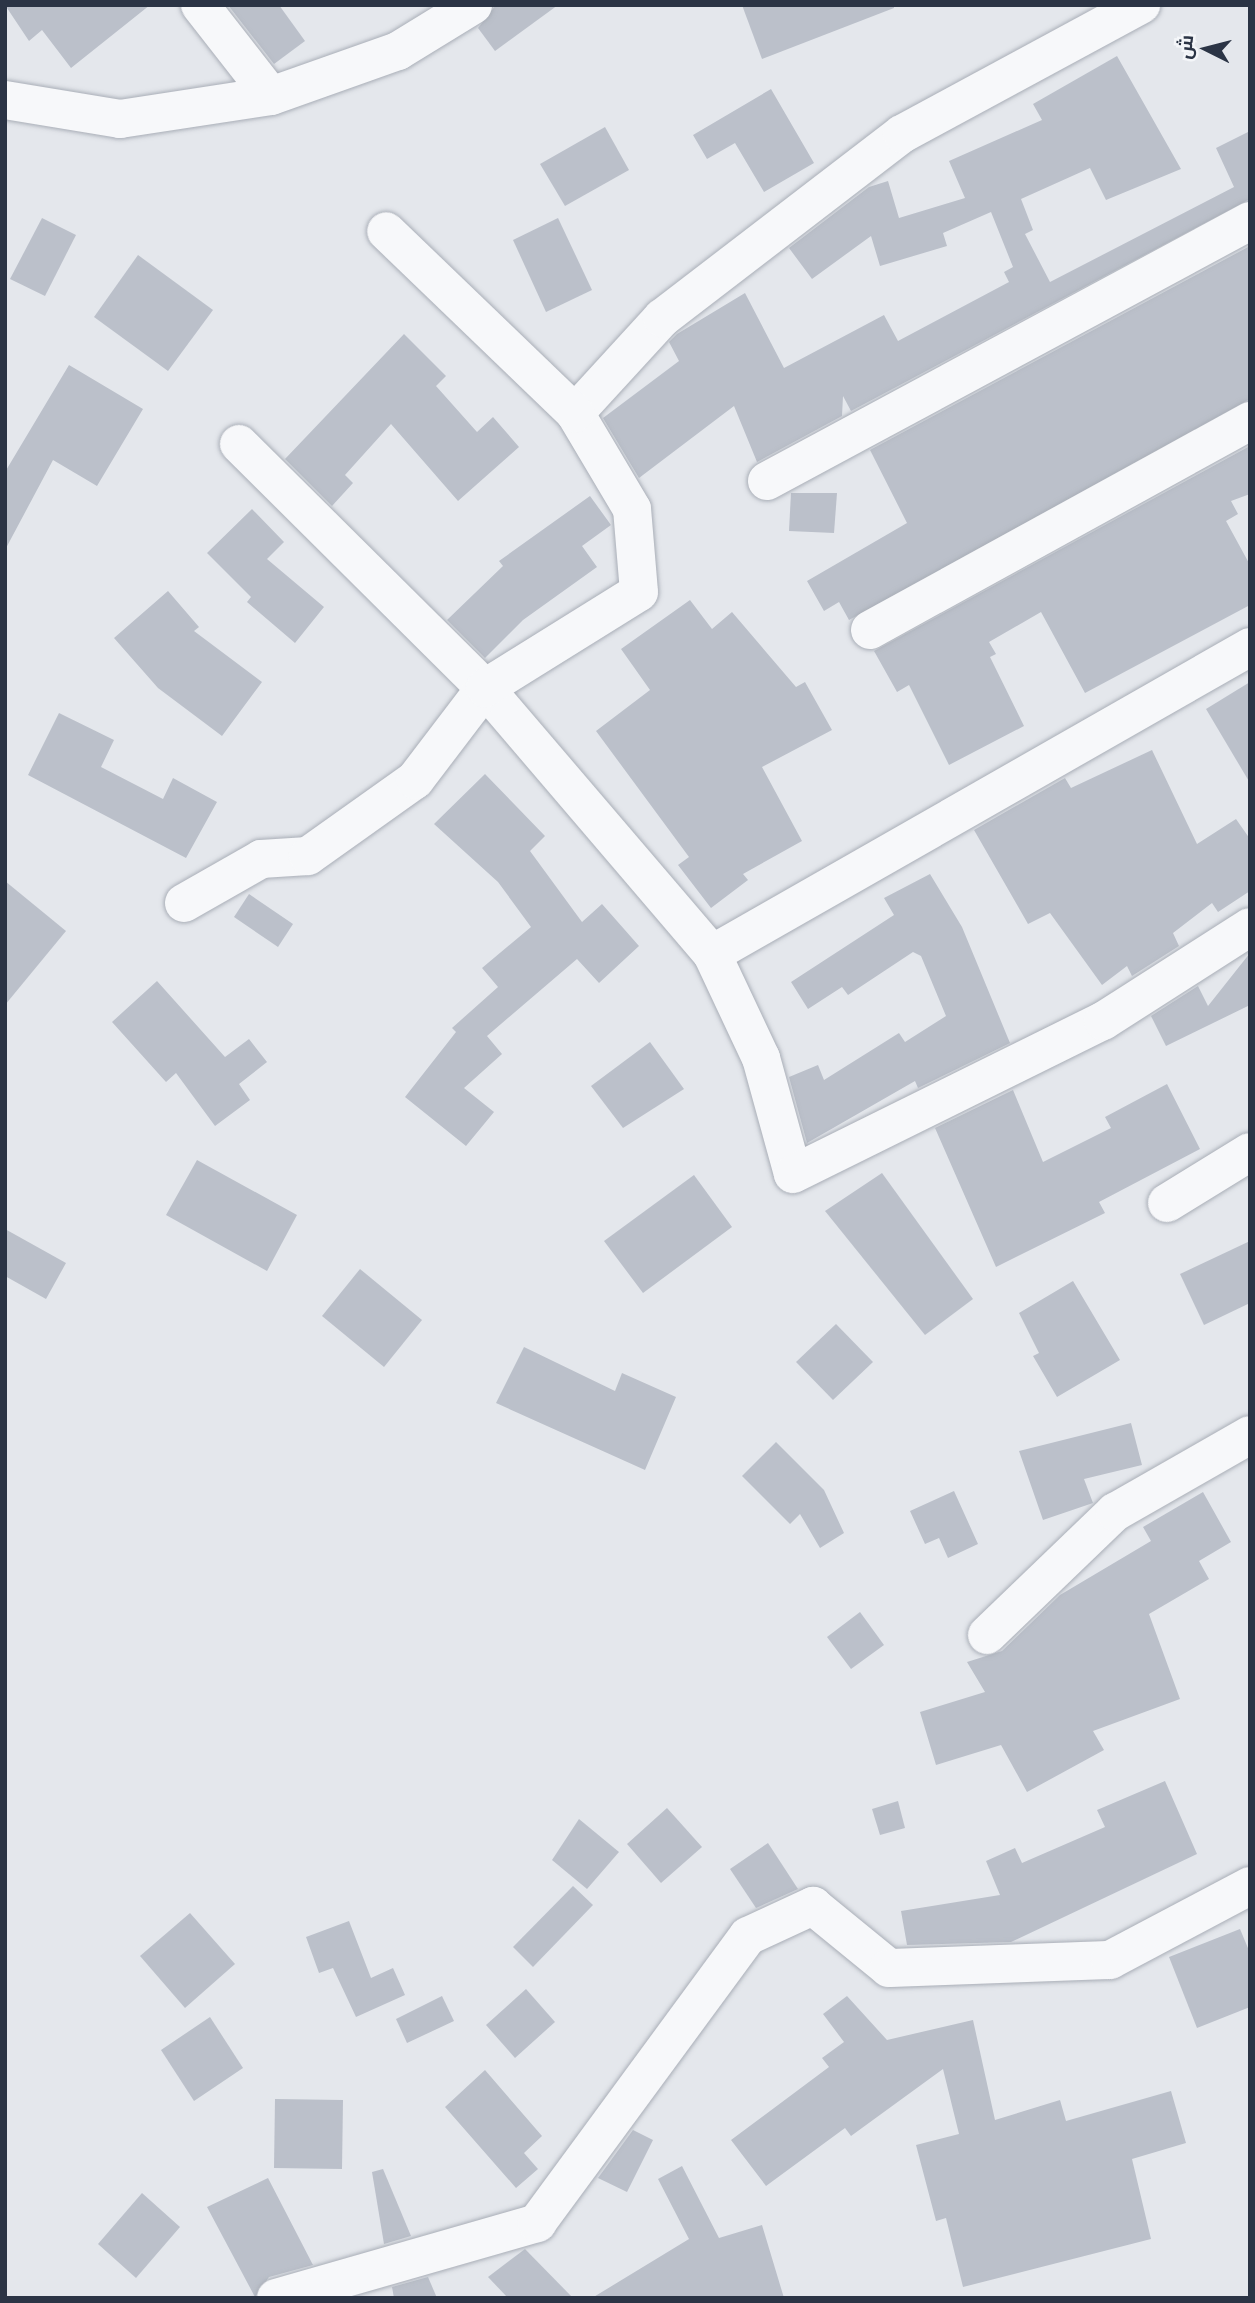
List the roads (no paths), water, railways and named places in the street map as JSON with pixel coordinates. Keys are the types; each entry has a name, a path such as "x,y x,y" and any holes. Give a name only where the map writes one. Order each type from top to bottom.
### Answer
{"street":[{"path":"200,5 271,96"},
{"path":"5,100 120,119 271,96 398,51 473,5"},
{"path":"575,413 662,318 902,134 1141,5"},
{"path":"767,481 1250,221"},
{"path":"184,903 261,859 308,856 405,788 485,688 639,592 632,509 575,413 386,231"},
{"path":"870,630 1250,421"},
{"path":"239,444 485,688 712,954 761,1058 793,1174 1103,1021 1250,927"},
{"path":"712,954 1250,647"},
{"path":"1167,1203 1250,1152"},
{"path":"987,1634 1115,1512 1250,1436"},
{"path":"276,2298 537,2223 748,1936 813,1906 889,1968 1110,1960 1250,1886"}]}
